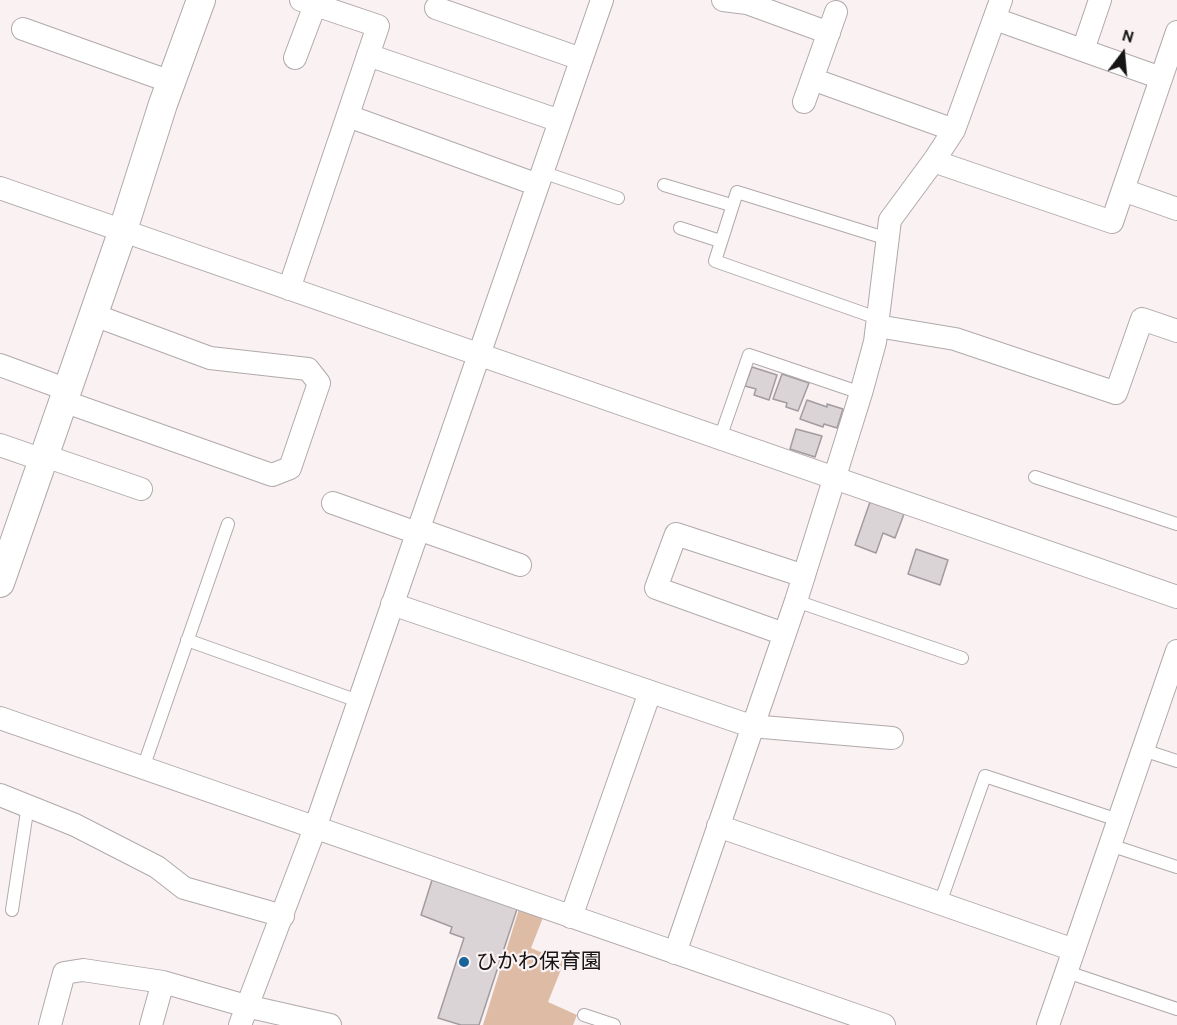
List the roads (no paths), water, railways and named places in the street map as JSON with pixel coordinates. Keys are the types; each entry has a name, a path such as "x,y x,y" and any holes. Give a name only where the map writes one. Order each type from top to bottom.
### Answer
{"street":[{"path":"0,583 123,230 171,81 201,0"},
{"path":"243,1016 315,828 602,0"},
{"path":"723,0 747,3 833,23 804,102"},
{"path":"1083,50 1100,0"},
{"path":"289,289 378,26 308,2 295,58"},
{"path":"436,8 581,59"},
{"path":"675,953 751,726 796,601 861,393 877,322 890,220 954,130 998,9 1083,50 1161,78"},
{"path":"23,29 171,81"},
{"path":"935,159 942,164 1112,222 1177,32"},
{"path":"368,54 560,121"},
{"path":"812,79 954,130"},
{"path":"348,116 540,178"},
{"path":"0,188 1177,597"},
{"path":"1123,190 1177,208"},
{"path":"0,365 65,395 272,475 290,468 320,383 308,369 210,358 94,315"},
{"path":"877,322 955,339 1116,393 1142,319 1177,331"},
{"path":"0,445 141,489"},
{"path":"333,503 520,565"},
{"path":"784,634 656,588 676,534 804,576"},
{"path":"392,604 751,726 892,738"},
{"path":"1048,1025 1177,651"},
{"path":"572,917 650,693"},
{"path":"0,717 675,953 857,1021 884,1025"},
{"path":"0,795 75,825 157,867 184,888 283,916"},
{"path":"718,826 1074,950"},
{"path":"50,1025 64,973 83,970 163,982 243,1016 330,1025"},
{"path":"151,1025 163,982"}],"lane":[{"path":"540,178 618,198"},
{"path":"664,185 731,205"},
{"path":"877,322 715,261 737,192 888,239"},
{"path":"680,228 720,241"},
{"path":"720,438 749,355 861,393"},
{"path":"1035,477 1177,524"},
{"path":"143,768 228,524"},
{"path":"796,601 962,658"},
{"path":"187,640 358,701"},
{"path":"1143,750 1177,760"},
{"path":"940,903 986,776 1118,820"},
{"path":"12,910 28,805"},
{"path":"1110,845 1177,867"},
{"path":"1067,972 1177,1009"},
{"path":"584,1015 614,1025"}],"place":[{"name":"ひかわ保育園","path":"464,962"}]}
